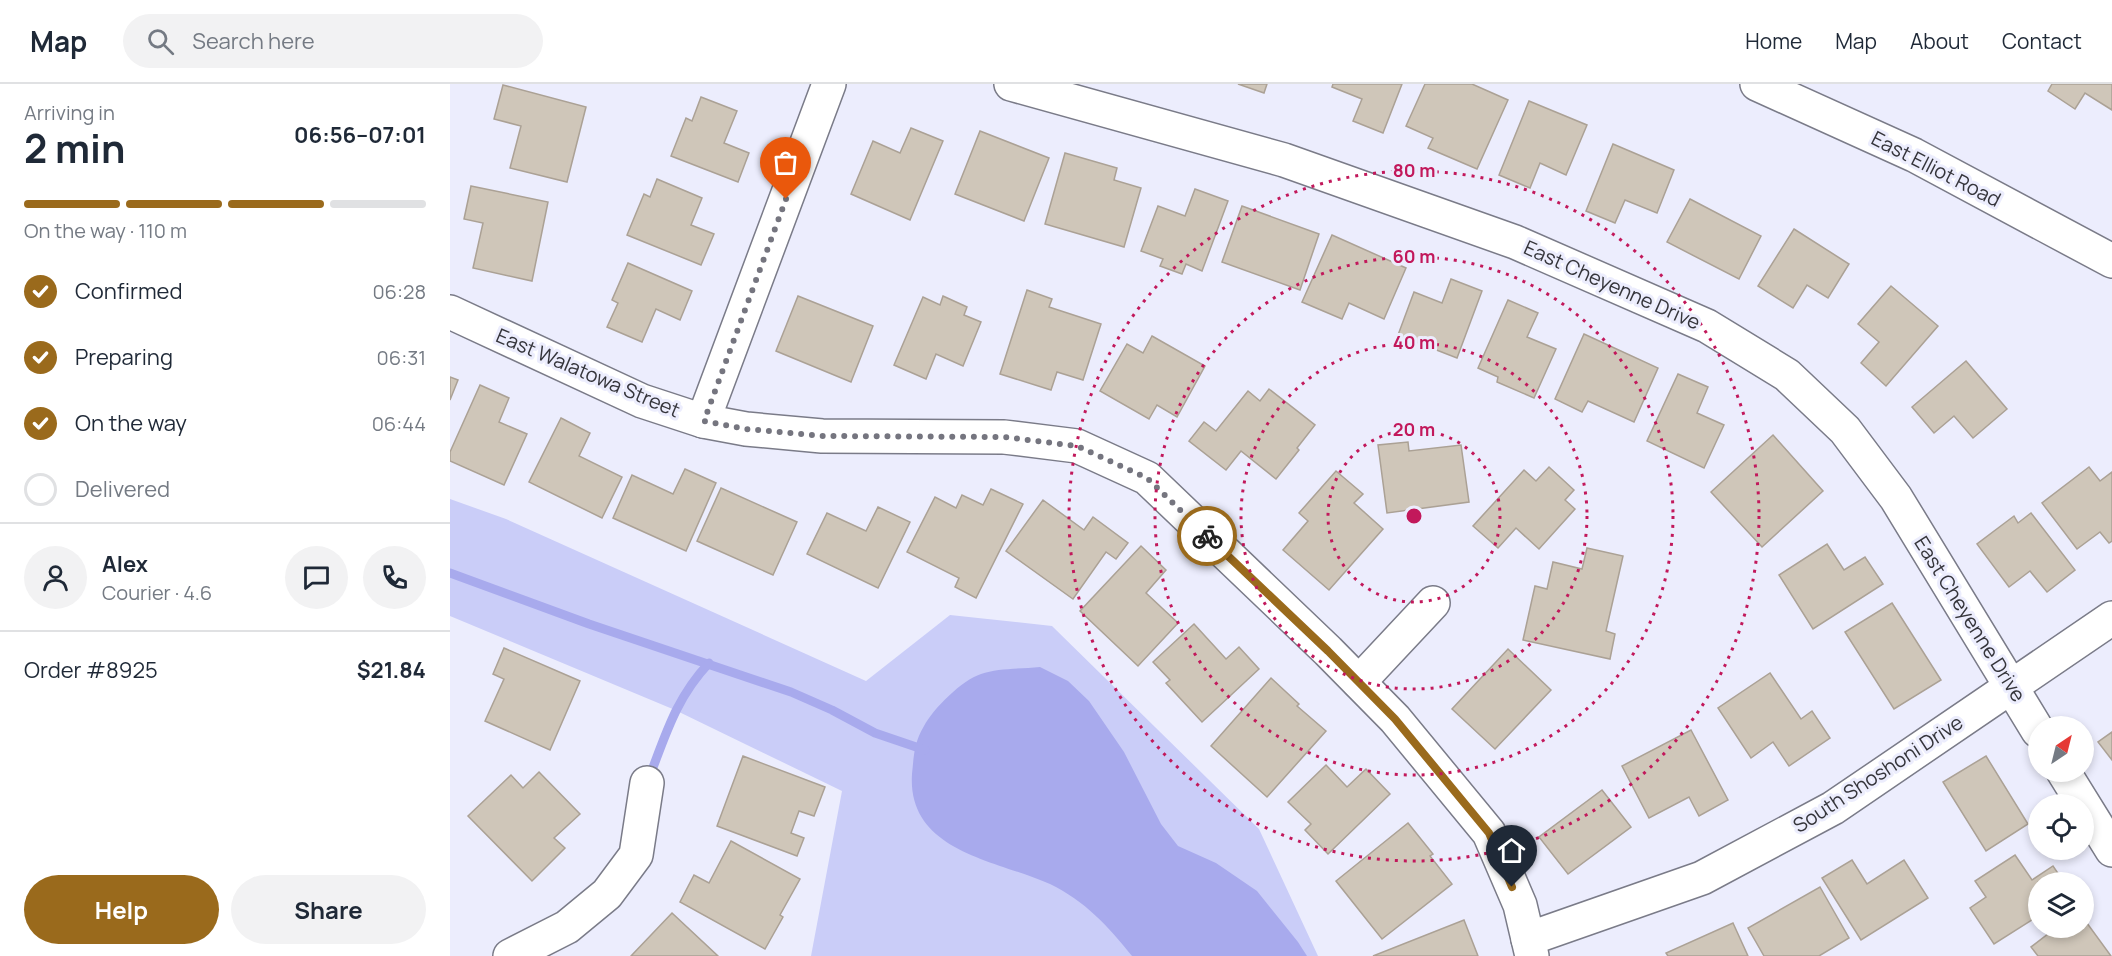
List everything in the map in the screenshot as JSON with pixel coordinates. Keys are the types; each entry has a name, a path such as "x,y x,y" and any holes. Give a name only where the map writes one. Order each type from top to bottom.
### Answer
{"street":[{"path":"704,421 829,84"},
{"name":"East Cheyenne Drive","path":"1011,84 1295,164 1515,242 1707,326 1787,375 1845,430 1896,498 2029,716"},
{"name":"East Elliot Road","path":"1757,84 1914,155 2112,261"},
{"name":"East Walatowa Street","path":"450,312 642,401 704,421 746,429 822,436 1004,437 1077,446 1147,478 1395,719 1489,833 1520,905 1530,948"},
{"path":"1359,682 1433,603"},
{"name":"South Shoshoni Drive","path":"1530,948 1702,878 1833,807 2112,618"},
{"path":"2070,782 2112,850"},
{"path":"510,956 567,927 607,894 636,855 647,783"}],"shaded area":[{"path":"450,499 506,519 866,681 950,615 1052,626 1259,829 1318,956 811,956 842,791 675,710 450,616"},
{"path":"1040,667 1068,681 1089,701 1124,752 1161,824 1178,846 1216,863 1257,891 1307,956 1132,956 1105,925 1074,898 1050,884 959,849 939,837 924,821 914,800 912,774 916,744 928,719 949,696 973,677 995,671"}],"building":[{"path":"1238,84 1267,84 1264,93"},
{"path":"1333,84 1402,84 1383,133 1353,121 1362,99 1332,87"},
{"path":"1425,84 1472,84 1508,100 1477,169 1428,148 1433,138 1406,126"},
{"path":"2052,84 2112,84 2112,110 2085,93 2075,109 2048,91"},
{"path":"503,85 586,107 567,182 510,168 521,126 494,119"},
{"path":"701,97 737,111 724,143 749,153 738,182 671,156 686,118 692,121"},
{"path":"1529,101 1587,125 1566,175 1540,163 1530,188 1499,175"},
{"path":"911,128 943,141 910,220 851,194 873,141 900,153"},
{"path":"980,131 1049,158 1024,221 955,194"},
{"path":"1613,144 1674,170 1657,213 1625,200 1615,223 1586,211"},
{"path":"1065,153 1117,168 1114,180 1141,188 1124,247 1045,224"},
{"path":"657,179 702,198 691,225 714,234 701,265 627,235 644,194 650,197"},
{"path":"471,186 548,202 532,281 473,268 483,223 464,219"},
{"path":"1195,189 1228,201 1202,271 1186,264 1182,274 1160,266 1163,259 1141,251 1158,206 1185,216"},
{"path":"1690,199 1761,236 1739,279 1667,242"},
{"path":"1242,206 1319,234 1300,290 1222,262"},
{"path":"1794,229 1849,264 1828,298 1807,285 1793,308 1758,286"},
{"path":"1332,235 1406,268 1384,319 1349,303 1342,319 1302,302"},
{"path":"628,263 692,291 680,320 656,309 642,342 607,327 618,303 612,300"},
{"path":"1451,279 1482,291 1457,358 1398,335 1414,292 1442,303"},
{"path":"1891,286 1938,326 1886,386 1861,363 1879,342 1858,324"},
{"path":"1027,290 1052,299 1049,307 1101,324 1083,380 1057,372 1051,390 1000,374"},
{"path":"798,296 873,326 851,382 776,351"},
{"path":"943,296 967,307 964,315 981,322 963,366 936,354 926,379 894,365 923,297 940,305"},
{"path":"1508,300 1538,313 1527,337 1556,349 1534,398 1497,382 1498,377 1478,368"},
{"path":"1584,334 1658,368 1634,422 1588,401 1582,412 1555,399"},
{"path":"1152,336 1205,366 1177,417 1157,405 1149,419 1100,391 1127,344 1143,353"},
{"path":"1966,361 2007,409 1973,438 1954,416 1934,433 1912,407"},
{"path":"1678,374 1708,387 1697,413 1724,425 1704,468 1647,441"},
{"path":"450,377 458,380 450,400"},
{"path":"480,385 509,398 499,422 527,434 504,485 450,461 450,452"},
{"path":"1269,389 1315,425 1276,479 1241,451 1226,470 1189,441 1204,422 1216,431 1248,391 1260,401"},
{"path":"561,418 590,433 579,456 622,477 602,518 529,482"},
{"path":"1773,435 1823,491 1762,547 1711,492"},
{"path":"1408,442 1409,451 1461,445 1469,502 1387,513 1378,445"},
{"path":"1549,467 1574,490 1565,500 1575,509 1539,549 1516,528 1498,548 1473,526 1524,470 1536,481"},
{"path":"2089,467 2100,481 2112,472 2112,541 2109,543 2100,532 2077,549 2042,503"},
{"path":"685,469 716,483 686,551 613,518 632,475 673,494"},
{"path":"1336,471 1363,494 1354,503 1383,529 1329,590 1283,550 1308,521 1299,513"},
{"path":"721,488 797,522 773,575 697,541"},
{"path":"991,489 1023,504 976,598 955,587 959,578 907,552 935,497 956,508 962,495 983,505"},
{"path":"1043,500 1084,530 1093,517 1128,543 1116,559 1106,552 1073,599 1006,551"},
{"path":"878,507 910,522 878,588 807,554 827,513 866,531"},
{"path":"2031,513 2075,570 2047,592 2030,571 2009,587 1977,544 2014,516 2018,523"},
{"path":"1827,544 1844,570 1865,557 1883,584 1813,629 1779,575"},
{"path":"1141,546 1166,570 1146,593 1178,623 1138,666 1080,611"},
{"path":"1587,548 1623,556 1606,631 1615,634 1610,659 1523,640 1535,586 1547,589 1553,562 1582,569"},
{"path":"1892,603 1941,680 1894,709 1845,632"},
{"path":"1194,624 1226,659 1239,647 1259,669 1202,722 1166,683 1170,680 1153,662"},
{"path":"504,648 580,681 550,750 485,721 504,679 493,674"},
{"path":"1508,649 1551,690 1495,749 1452,709"},
{"path":"1770,673 1801,719 1812,711 1830,738 1789,766 1773,742 1751,758 1718,708"},
{"path":"1271,678 1299,704 1297,706 1326,731 1267,797 1211,746"},
{"path":"1691,730 1728,800 1699,816 1689,797 1649,818 1622,766"},
{"path":"2112,732 2112,760 2098,742"},
{"path":"743,756 825,787 814,816 799,811 791,833 804,838 797,856 717,826"},
{"path":"1986,756 2028,824 1986,851 1943,782"},
{"path":"1326,765 1347,787 1366,769 1390,794 1328,854 1305,830 1311,824 1288,802"},
{"path":"539,772 580,814 554,838 565,848 532,881 468,816 511,775 523,788"},
{"path":"1602,790 1631,827 1568,874 1539,837"},
{"path":"1408,823 1433,854 1430,856 1452,884 1382,939 1336,881"},
{"path":"731,841 800,879 765,949 680,902 694,875 709,883"},
{"path":"2015,855 2028,874 2028,922 1994,944 1970,908 1986,897 1975,881"},
{"path":"1852,860 1867,884 1904,860 1928,898 1861,940 1822,878"},
{"path":"2053,866 2057,872 2044,872"},
{"path":"1820,887 1849,938 1819,956 1764,956 1748,928"},
{"path":"672,913 718,956 631,956"},
{"path":"1464,920 1478,956 1373,956"},
{"path":"1733,923 1748,956 1668,956 1666,953"},
{"path":"2094,933 2111,956 2038,956 2031,947 2043,938 2094,938"}],"waterway":[{"path":"450,573 589,624 791,692 832,710 875,733 925,750"},
{"path":"649,778 680,703 709,663"}],"way so far":[{"path":"786,199 704,421 746,429 822,436 1004,437 1077,446 1147,478 1207,536"}],"route":[{"path":"1207,536 1328,651 1395,719 1489,833 1512,887"}]}
